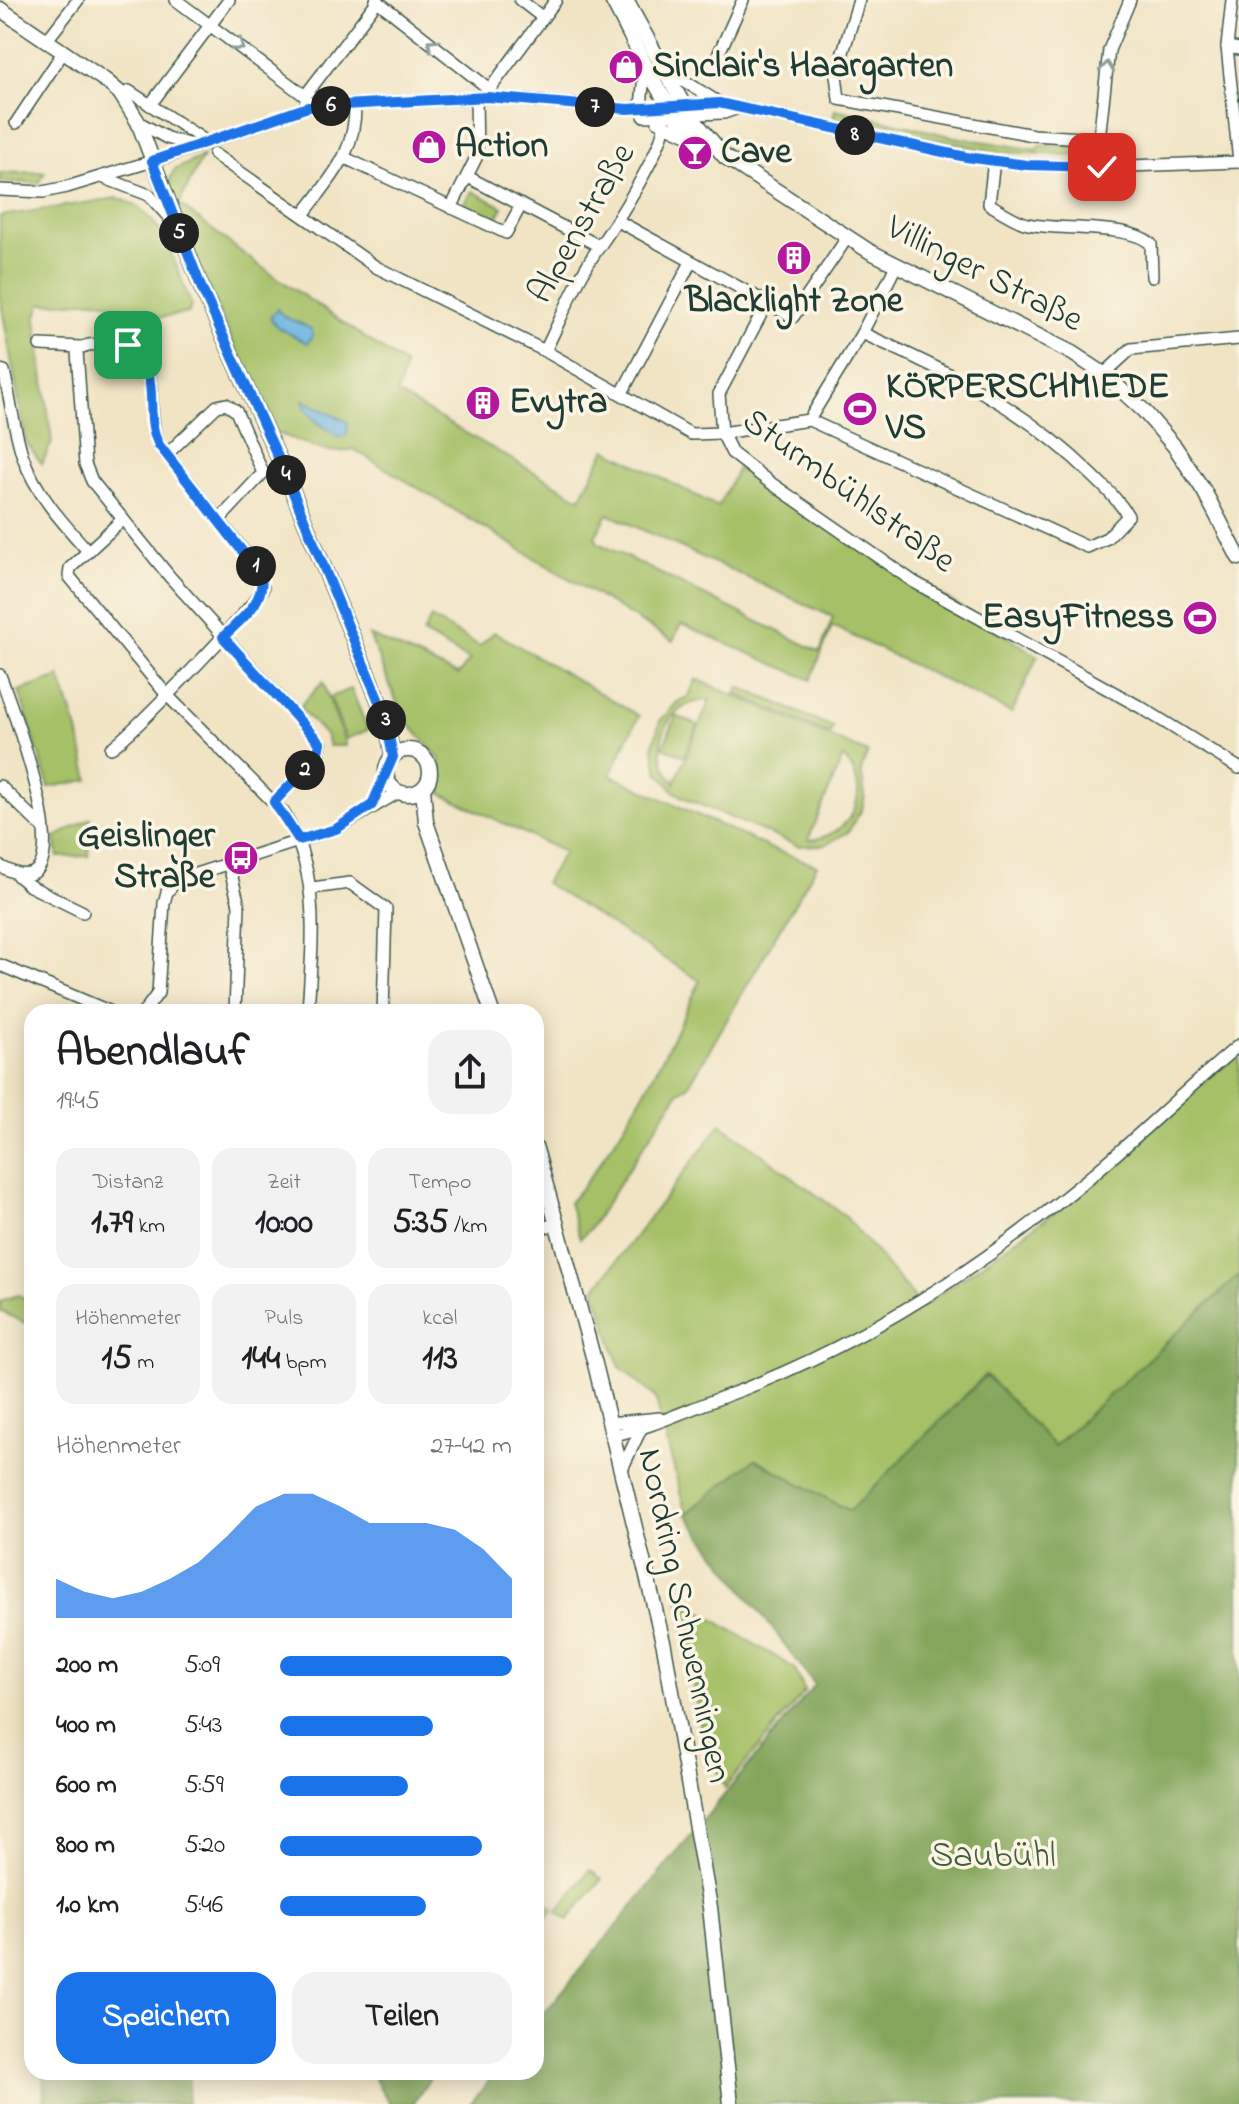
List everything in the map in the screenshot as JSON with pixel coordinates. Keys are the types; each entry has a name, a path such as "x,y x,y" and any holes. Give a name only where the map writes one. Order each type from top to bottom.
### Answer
{"main road":[{"name":"Villinger Straße","path":"612,0 693,138 717,156 722,153"},
{"name":"Villinger Straße","path":"626,0 660,66 676,112 722,153 847,238 896,266 1072,353 1104,374 1143,410 1175,447 1204,491 1239,558"},
{"path":"0,9 120,93 138,122 175,223 283,468 385,716 393,757 387,776 426,822"},
{"path":"385,716 410,751 423,756 430,769 423,789 426,822 489,1004"},
{"path":"393,757 410,751"},
{"path":"402,793 423,789"},
{"name":"Nordring Schwenningen","path":"544,1178 611,1429 664,1646 710,1907 731,2104"}],"street":[{"path":"47,40 78,0"},
{"path":"176,0 307,102"},
{"path":"150,105 229,0"},
{"path":"307,102 377,0 483,94"},
{"path":"520,0 542,17"},
{"path":"451,208 477,156 483,94 556,0"},
{"path":"718,55 743,0"},
{"path":"859,0 836,75 839,99 1033,135 1099,139"},
{"path":"1102,167 1099,139 1109,50 1130,0"},
{"path":"0,190 43,192 101,177 201,144 307,102 355,104 483,94 637,110 676,112 738,108 836,131 994,160 1102,167 1239,162 1232,0"},
{"path":"16,123 64,51"},
{"path":"637,110 645,60"},
{"path":"660,66 721,108"},
{"path":"129,91 201,144"},
{"path":"303,215 345,158 355,133 355,104"},
{"path":"721,108 712,130 722,153"},
{"path":"637,110 676,112"},
{"name":"Alpenstraße","path":"545,351 599,246 618,221 676,112"},
{"path":"138,122 167,138 201,144"},
{"name":"Sturmbühlstraße","path":"214,154 376,267 545,351 691,434 722,433 732,453 872,556 1142,708 1239,768"},
{"path":"345,158 506,233 521,205"},
{"path":"994,160 989,204 1032,225 1098,229 1144,239 1151,244 1152,277"},
{"path":"101,177 149,195 175,223"},
{"path":"468,177 599,246"},
{"path":"618,221 793,317 847,238"},
{"path":"622,393 691,262"},
{"path":"809,420 862,333 896,266"},
{"path":"768,301 719,394 722,433 809,420 1087,547 1107,538 1128,516 1122,505 1069,453 1011,407 862,333"},
{"path":"1104,374 1131,349 1239,339"},
{"path":"40,345 79,349 123,343 132,348 147,366 155,438 257,568 263,588 255,604 111,748"},
{"path":"79,349 87,472 223,637 320,743 317,757 274,802"},
{"path":"2,370 22,455 31,477 60,519 88,551"},
{"path":"166,455 217,406 226,404 236,411 263,473 219,520"},
{"path":"123,519 70,568 72,582 166,694 274,802 299,840 312,888 308,1004"},
{"path":"0,675 30,762 43,828 45,860 30,875 18,876"},
{"path":"372,805 387,776"},
{"path":"0,786 43,828"},
{"path":"150,1004 158,993 167,892 184,876 336,829 372,805 402,793"},
{"path":"228,862 239,905 235,1004"},
{"path":"0,866 30,886 83,912"},
{"path":"312,888 350,883 386,909 383,1004"},
{"path":"0,965 69,999 86,1004"},
{"path":"611,1429 660,1418 748,1388 820,1357 921,1302 969,1270 1086,1180 1239,1045"},
{"path":"544,1227 557,1225"},
{"path":"611,1429 641,1429 660,1418"},
{"path":"621,1469 641,1429"}],"green space":[{"path":"835,109 955,137 1038,150 1039,146 1081,144 1091,149 1090,156 998,152 833,119"},
{"path":"203,156 179,204 257,264 405,365 397,394 580,498 606,449 718,507 738,468 1038,656 1012,713 832,626 811,680 681,624 673,641 353,449 323,450 272,432 184,231 169,182 174,170","holes":["608,514 833,617 820,652 598,543 595,537"]},
{"path":"45,172 39,183 0,182 0,173"},
{"path":"472,191 503,207 493,225 461,210"},
{"path":"117,198 133,204 157,226 173,256 191,304 189,313 155,318 99,300 41,304 36,319 52,442 42,464 26,442 0,297 0,216"},
{"path":"431,618 480,646 494,632 639,716 610,775 772,849 817,865 689,1085 678,1093 589,1230 580,1238 569,1203 625,1124 700,981 545,883 564,852 442,794 440,759 403,717 369,635 458,675 470,660 423,634"},
{"path":"60,677 78,731 89,780 49,787 19,691"},
{"path":"696,679 868,753 861,770 865,796 862,809 848,832 825,845 798,846 675,792 658,772 653,746 660,721 677,702 689,696","holes":["710,700 675,782 675,783 666,770 662,756 661,742 665,729 681,709 694,702","843,757 857,783 858,797 854,810 837,830 808,840"]},
{"path":"323,682 346,746 329,746 326,736 299,707"},
{"path":"739,687 833,727 830,734 736,694"},
{"path":"351,689 368,730 346,739 330,697"},
{"path":"676,716 698,725 684,756 663,747"},
{"path":"91,818 89,856 58,857 55,837"},
{"path":"1239,1054 1239,1275 1054,1447 985,1375 850,1512 756,1459 686,1514 655,1397 619,1366 595,1289 721,1124 845,1216 922,1307 1060,1208 1198,1085"},
{"name":"Saubühl","path":"1239,1275 1239,2104 470,2104 490,2080 544,2080 544,2013 815,1685 686,1514 755,1459 850,1511 986,1375 1054,1446"},
{"path":"18,1295 24,1298 24,1322 0,1311 0,1301"},
{"path":"680,1599 794,1668 805,1691 725,1788 700,1723"},
{"path":"590,1870 602,1879 568,1920 557,1912"},
{"path":"544,1902 554,1909 544,1922"},
{"path":"43,2080 189,2080 187,2104 44,2104"},
{"path":"375,2080 429,2080 413,2104 390,2104"}],"water":[{"path":"277,309 312,330 312,338 307,343 277,327 270,318"},
{"path":"303,400 348,422 347,435 339,437 322,426 308,411"}],"place":[{"name":"Sinclair's Haargarten","path":"626,67"},
{"name":"Action","path":"429,147"},
{"name":"Cave","path":"695,153"},
{"name":"Blacklight Zone","path":"794,258"},
{"name":"Evytra","path":"483,403"},
{"name":"KÖRPERSCHMIEDE VS","path":"860,409"},
{"name":"EasyFitness","path":"1200,618"},
{"name":"Geislinger Straße","path":"241,858"}],"route":[{"path":"128,345 150,370 154,432 159,445 261,575 263,588 258,600 223,637 322,747 317,757 274,802 299,840 336,829 359,817 372,805 393,757 385,716 283,468 202,289 152,161 308,107 487,97 628,109 719,103 966,157 1027,165 1102,167"}]}
